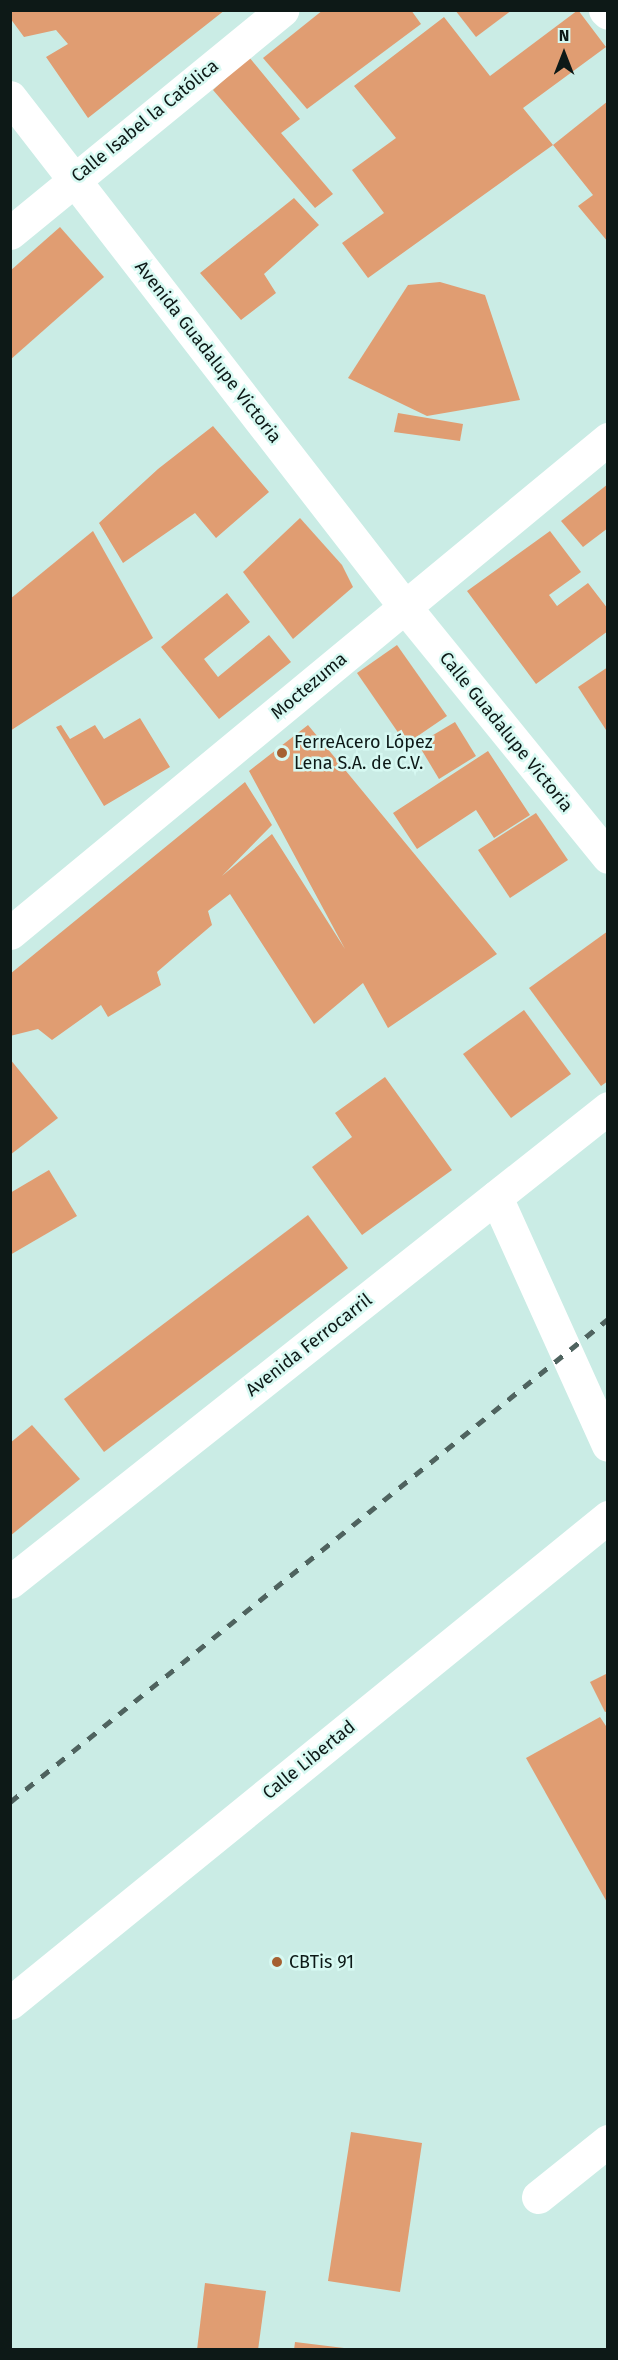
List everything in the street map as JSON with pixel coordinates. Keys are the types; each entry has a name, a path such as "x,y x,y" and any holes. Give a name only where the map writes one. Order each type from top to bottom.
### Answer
{"street":[{"name":"Calle Isabel la Católica","path":"10,233 282,10"},
{"name":"Avenida Guadalupe Victoria","path":"10,97 405,607"},
{"name":"Moctezuma","path":"10,933 608,439"},
{"name":"Calle Guadalupe Victoria","path":"405,607 608,857"},
{"name":"Avenida Ferrocarril","path":"10,1582 608,1108"},
{"path":"496,1197 608,1445"},
{"name":"Calle Libertad","path":"10,2003 608,1517"},
{"path":"538,2197 608,2141"}],"building":[{"path":"10,10 225,10 88,118 46,57 68,44 56,30 24,37 10,18"},
{"path":"323,10 411,10 421,24 307,109 263,58"},
{"path":"455,10 512,10 476,37"},
{"path":"578,10 606,47 523,108 553,145 368,278 342,243 384,213 352,170 396,138 354,86 444,17 490,76"},
{"path":"249,57 300,119 281,133 333,194 315,208 213,90"},
{"path":"608,101 608,242 578,206 593,195 553,145"},
{"path":"294,198 319,225 264,274 276,293 241,320 200,273"},
{"path":"60,227 104,277 10,360 10,271"},
{"path":"440,282 485,295 520,400 427,416 348,378 408,285"},
{"path":"398,413 463,424 460,441 394,432"},
{"path":"213,426 269,492 216,538 195,513 123,563 99,523 158,469"},
{"path":"608,484 608,528 583,547 561,521"},
{"path":"300,518 342,565 353,587 293,639 243,572"},
{"path":"93,531 153,638 10,731 10,599"},
{"path":"550,531 581,572 549,595 557,606 588,583 608,609 608,631 536,684 467,591"},
{"path":"227,593 250,622 204,659 218,677 269,635 291,662 219,719 161,647"},
{"path":"397,645 447,716 406,744 357,673"},
{"path":"608,667 608,733 578,687"},
{"path":"140,718 170,767 104,806 56,727 61,725 70,739 95,725 104,739"},
{"path":"455,722 476,756 439,779 418,744"},
{"path":"308,725 497,954 388,1028 363,983 314,1024 230,894 208,911 212,925 157,972 161,985 108,1017 101,1005 52,1040 38,1029 10,1036 10,974 245,782 272,825 222,876 272,834 345,949 249,771"},
{"path":"488,751 530,815 494,838 476,810 417,849 393,813"},
{"path":"536,813 568,860 510,898 478,850"},
{"path":"608,931 608,1081 601,1086 529,988"},
{"path":"524,1010 571,1074 511,1118 463,1054"},
{"path":"10,1059 58,1118 10,1155"},
{"path":"385,1077 452,1170 362,1235 312,1167 352,1137 335,1113"},
{"path":"49,1170 77,1216 10,1255 10,1193"},
{"path":"308,1215 348,1268 104,1452 64,1399"},
{"path":"32,1425 80,1479 10,1536 10,1443"},
{"path":"608,1673 608,1711 605,1712 590,1682"},
{"path":"600,1717 608,1729 608,1904 526,1758"},
{"path":"351,2132 422,2143 400,2292 328,2281"},
{"path":"205,2283 266,2291 258,2350 197,2350"},
{"path":"295,2342 344,2348 343,2350 294,2350"}],"railway":[{"path":"10,1802 608,1319"}],"place":[{"name":"FerreAcero López Lena S.A. de C.V.","path":"282,753"},
{"name":"CBTis 91","path":"277,1962"}]}
